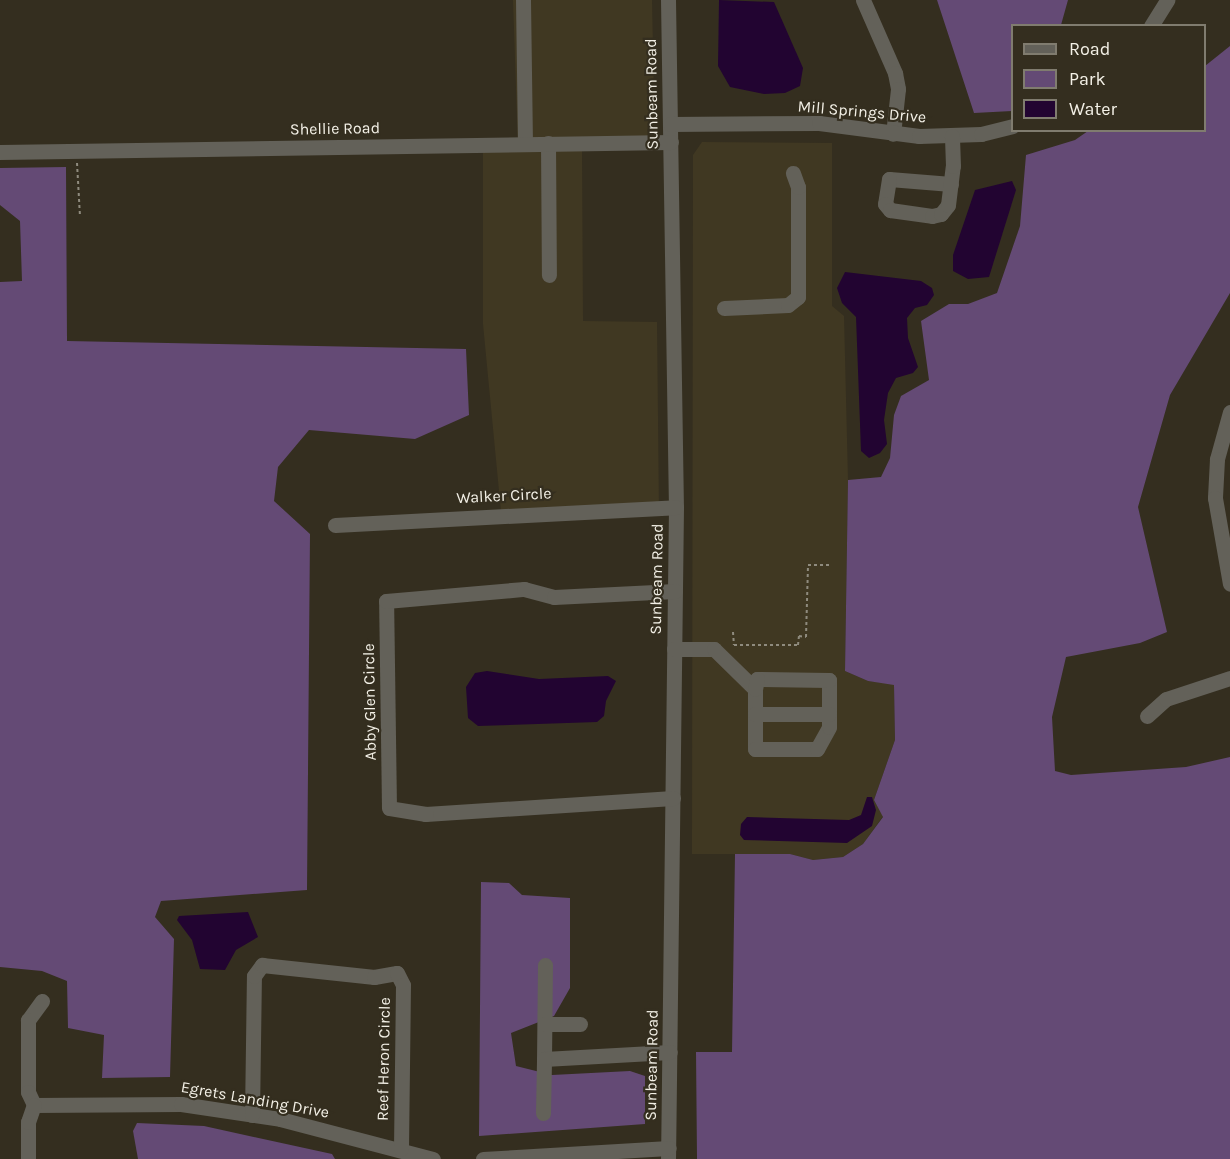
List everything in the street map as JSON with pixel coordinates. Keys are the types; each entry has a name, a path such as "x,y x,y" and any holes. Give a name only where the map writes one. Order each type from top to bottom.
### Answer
{"street":[{"path":"523,0 525,143"},
{"name":"Sunbeam Road","path":"668,0 676,507 668,1153"},
{"path":"863,0 894,73 898,90 893,134"},
{"path":"1152,24 1167,0"},
{"name":"Mill Springs Drive","path":"670,124 819,123 893,134 951,136 981,134 1011,126"},
{"path":"951,136 951,184"},
{"name":"Shellie Road","path":"0,152 671,142"},
{"path":"548,143 549,275"},
{"path":"724,308 788,305 798,297 798,187 793,173"},
{"path":"1230,411 1217,459 1215,498 1230,584"},
{"name":"Walker Circle","path":"335,525 676,507"},
{"name":"Abby Glen Circle","path":"673,798 426,814 389,808 386,601 524,589 554,597 675,591"},
{"path":"674,649 714,649 755,689"},
{"path":"1147,716 1166,699 1230,678"},
{"path":"757,679 829,680 829,728 817,749 755,749 755,689 757,679"},
{"path":"755,714 829,714"},
{"name":"Reef Heron Circle","path":"252,1116 254,976 262,965 374,977 397,973 403,985 400,1149"},
{"path":"543,1113 545,965"},
{"path":"28,1159 28,1122 34,1105 28,1092 28,1020 42,1001"},
{"path":"545,1024 580,1024"},
{"path":"544,1059 670,1052"},
{"name":"Egrets Landing Drive","path":"34,1105 181,1104 252,1116 400,1149 433,1159"},
{"path":"483,1159 668,1153"}],"path":[{"path":"76,151 80,216"},
{"path":"733,632 734,645 798,645 799,636 806,637 808,565 832,565"}],"shaded area":[{"path":"513,0 652,0 655,148 582,149 583,321 657,322 659,514 502,522 483,324 483,150 518,148"},
{"path":"702,142 832,143 832,306 844,316 848,480 845,671 868,681 894,684 895,740 874,800 883,816 863,844 843,857 813,860 790,854 692,854 693,155"}],"green space":[{"path":"937,0 1068,0 1061,24 1011,24 1011,111 974,113"},
{"path":"1230,46 1230,293 1170,395 1138,507 1167,632 1140,643 1066,657 1052,717 1055,771 1071,775 1186,767 1230,757 1230,1159 697,1159 696,1052 732,1052 735,854 790,854 813,860 843,857 863,844 883,817 874,800 895,740 894,685 868,681 845,671 848,480 881,477 890,458 894,415 901,396 929,380 921,321 949,304 968,304 997,293 1020,226 1026,155 1075,140 1087,132 1206,132 1206,65"},
{"path":"66,167 67,341 466,349 469,415 415,439 309,430 278,467 274,501 310,534 307,890 161,901 155,917 174,939 170,1077 102,1078 104,1035 68,1028 67,981 42,971 0,967 0,282 22,281 20,221 0,205 0,168"},
{"path":"481,882 509,883 522,895 570,898 570,988 554,1016 511,1033 516,1066 552,1075 630,1071 645,1076 645,1124 479,1136"},
{"path":"137,1123 204,1126 332,1154 335,1159 138,1159 133,1131"}],"water":[{"path":"719,0 774,2 803,68 800,86 785,93 764,94 730,87 718,66"},
{"path":"1012,181 1016,190 989,277 968,279 953,271 953,255 975,190"},
{"path":"845,272 921,281 932,288 934,295 927,305 915,308 907,318 908,338 918,367 913,373 896,378 888,393 884,420 887,444 880,453 869,458 861,451 856,317 842,303 837,288"},
{"path":"487,671 539,679 608,676 616,681 606,701 604,716 597,722 478,726 468,718 466,687 475,673"},
{"path":"867,797 872,797 876,810 872,826 847,843 744,840 740,835 741,824 747,817 849,820 861,815"},
{"path":"248,912 258,937 236,950 225,970 200,969 192,940 177,920 179,916"}]}
